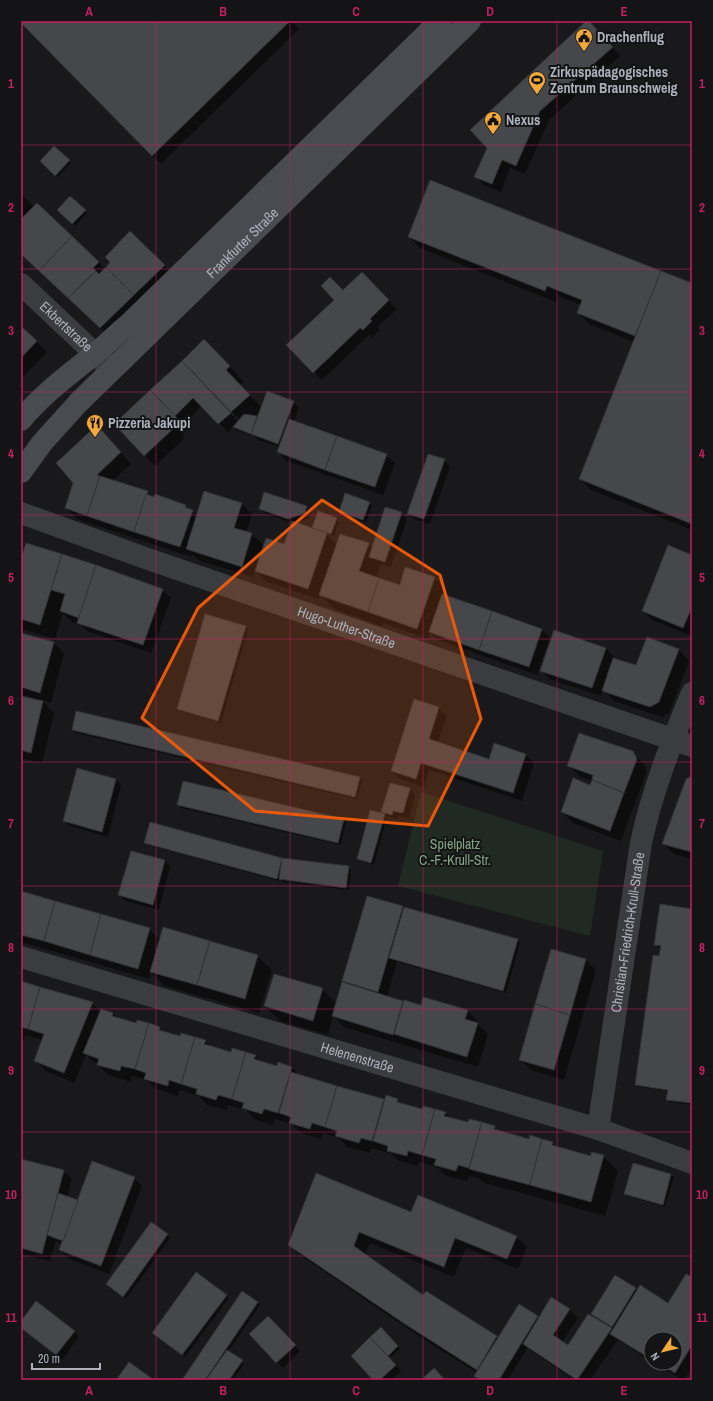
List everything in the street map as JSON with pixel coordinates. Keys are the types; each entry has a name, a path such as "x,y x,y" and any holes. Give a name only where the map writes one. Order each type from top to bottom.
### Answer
{"main road":[{"name":"Frankfurter Straße","path":"21,420 49,391 95,354 130,323 440,21"},
{"name":"Frankfurter Straße","path":"21,472 42,443 111,369 470,21"}],"street":[{"name":"Ekbertstraße","path":"21,284 111,369"},
{"name":"Hugo-Luther-Straße","path":"21,513 148,559 682,743"},
{"path":"682,743 692,692"},
{"name":"Christian-Friedrich-Krull-Straße","path":"598,1129 645,822 682,743"},
{"name":"Helenenstraße","path":"21,957 598,1129 692,1163"}],"highlighted area":[{"path":"322,500 440,575 481,719 428,826 255,811 142,718 198,608"}],"green space":[{"name":"Spielplatz C.-F.-Krull-Str.","path":"421,792 603,851 590,936 398,886"}],"building":[{"path":"21,21 290,21 152,156 21,23"},
{"path":"586,21 589,21 613,47 540,111 516,166 502,160 492,184 474,177 487,148 470,130"},
{"path":"54,146 70,160 55,176 40,161"},
{"path":"430,180 661,271 635,336 577,313 582,300 547,286 545,291 408,237"},
{"path":"70,196 86,210 72,224 57,210"},
{"path":"37,203 72,236 39,271 21,254 21,219"},
{"path":"130,231 165,265 134,295 106,267 110,262 105,257"},
{"path":"72,236 99,262 93,268 96,271 68,298 39,271"},
{"path":"106,267 134,295 100,328 68,298 96,271 99,274"},
{"path":"661,271 692,283 692,524 579,479"},
{"path":"362,272 389,300 370,319 372,321 363,330 360,328 313,373 286,345 334,300 321,286 330,277 343,290"},
{"path":"21,326 37,341 21,358"},
{"path":"204,339 230,366 226,370 250,395 231,412 182,361"},
{"path":"182,361 231,413 218,424 193,398 175,416 150,390"},
{"path":"150,390 177,418 172,423 175,427 144,456 114,424"},
{"path":"267,391 294,401 278,444 251,434"},
{"path":"244,414 257,416 251,434 233,427"},
{"path":"289,419 337,436 325,470 277,452"},
{"path":"97,425 121,452 97,475 100,476 87,516 65,508 73,483 56,463"},
{"path":"337,436 387,454 375,487 325,470"},
{"path":"428,454 445,459 424,519 407,514"},
{"path":"100,476 148,491 134,532 87,516"},
{"path":"204,491 242,503 234,528 252,533 242,567 186,549"},
{"path":"264,492 307,506 305,513 288,519 259,509"},
{"path":"345,493 370,502 363,520 339,512"},
{"path":"146,494 154,497 155,494 186,505 185,507 193,510 180,547 134,532"},
{"path":"385,507 402,512 385,562 369,557"},
{"path":"318,511 337,518 331,534 312,528"},
{"path":"292,521 327,533 308,589 255,571 266,538 284,544"},
{"path":"340,534 369,543 359,571 379,578 368,612 319,595"},
{"path":"26,543 62,554 40,625 21,619 21,559"},
{"path":"668,545 692,555 692,607 683,628 642,611"},
{"path":"62,554 96,565 79,618 60,611 65,594 51,590"},
{"path":"96,565 163,589 143,645 77,623"},
{"path":"405,567 435,577 417,629 368,612 379,578 400,585"},
{"path":"442,594 492,611 479,650 429,632"},
{"path":"492,611 542,629 529,667 479,650"},
{"path":"205,614 246,626 218,721 177,709"},
{"path":"554,630 606,648 592,688 540,671"},
{"path":"21,633 54,642 40,693 21,687"},
{"path":"647,637 679,649 659,702 650,707 602,691 613,658 636,665"},
{"path":"21,696 43,701 31,753 21,750"},
{"path":"414,699 439,707 429,739 489,759 494,743 526,754 513,793 421,763 416,779 391,771"},
{"path":"76,711 360,777 355,797 72,730"},
{"path":"579,733 633,751 637,759 624,793 592,780 593,775 567,766"},
{"path":"77,768 116,779 102,832 63,821"},
{"path":"692,776 692,852 662,844 686,779"},
{"path":"573,778 590,785 592,780 624,793 610,831 561,812"},
{"path":"183,781 344,819 338,843 177,805"},
{"path":"390,783 410,788 403,813 393,811 392,815 381,812"},
{"path":"370,810 385,814 371,863 357,859"},
{"path":"150,822 282,858 277,879 144,843"},
{"path":"131,851 165,860 153,905 118,895"},
{"path":"282,858 349,866 346,888 279,879"},
{"path":"21,891 55,901 44,941 21,935"},
{"path":"367,896 403,906 378,992 342,981"},
{"path":"55,901 101,914 90,955 44,941"},
{"path":"660,904 692,909 692,1103 666,1100 668,1090 635,1085 653,955 659,956 661,946 654,945"},
{"path":"404,907 518,939 503,991 389,958"},
{"path":"101,914 150,928 138,969 90,955"},
{"path":"163,927 210,941 197,985 150,972"},
{"path":"210,941 258,955 245,999 197,985"},
{"path":"551,949 586,959 570,1015 535,1004"},
{"path":"274,974 323,988 313,1021 264,1006"},
{"path":"21,981 40,987 28,1029 21,1027"},
{"path":"342,982 403,1001 393,1035 332,1016"},
{"path":"40,987 93,1002 64,1073 34,1061 44,1034 28,1029"},
{"path":"423,997 468,1010 465,1019 478,1023 467,1057 394,1034 404,1000 421,1005"},
{"path":"535,1004 570,1015 554,1070 519,1060"},
{"path":"101,1009 113,1013 112,1016 136,1023 137,1020 149,1023 135,1069 121,1066 120,1071 97,1065 99,1059 83,1053"},
{"path":"149,1023 160,1027 159,1030 180,1036 181,1033 195,1037 181,1084 169,1080 168,1086 144,1079 146,1073 135,1069"},
{"path":"195,1037 206,1040 204,1044 231,1052 232,1048 246,1052 232,1099 218,1095 216,1100 196,1094 197,1089 181,1084"},
{"path":"246,1052 256,1055 254,1059 277,1066 278,1062 292,1067 278,1113 264,1109 262,1114 242,1108 244,1103 232,1099"},
{"path":"291,1072 337,1086 325,1127 312,1123 310,1129 289,1123 291,1117 279,1113"},
{"path":"337,1086 384,1099 372,1141 361,1138 359,1143 335,1136 337,1131 325,1127"},
{"path":"386,1095 398,1099 397,1102 422,1109 423,1106 435,1109 422,1155 408,1151 407,1156 387,1151 388,1146 373,1141"},
{"path":"435,1109 446,1112 444,1116 468,1122 469,1119 482,1122 469,1168 458,1165 456,1171 434,1165 436,1159 422,1155"},
{"path":"482,1122 495,1126 494,1129 529,1139 530,1135 542,1139 530,1185 469,1169"},
{"path":"542,1139 553,1142 552,1145 591,1156 591,1152 604,1155 591,1202 530,1185"},
{"path":"21,1159 64,1170 42,1254 21,1248"},
{"path":"92,1161 135,1177 101,1266 59,1250"},
{"path":"633,1163 671,1174 663,1205 624,1194"},
{"path":"316,1173 411,1212 418,1195 517,1236 507,1259 455,1238 444,1267 359,1232 354,1246 423,1295 426,1291 497,1336 477,1370 405,1324 288,1245"},
{"path":"58,1193 78,1200 63,1241 47,1235"},
{"path":"151,1222 168,1234 123,1297 106,1284"},
{"path":"196,1272 227,1295 182,1355 152,1333"},
{"path":"686,1274 692,1277 692,1345 683,1360 683,1331 643,1331 643,1354 610,1334 640,1285 668,1303"},
{"path":"615,1275 636,1288 612,1327 591,1314"},
{"path":"242,1291 258,1302 205,1380 182,1380"},
{"path":"551,1297 570,1309 553,1335 568,1345 588,1314 612,1328 577,1380 523,1344"},
{"path":"36,1301 75,1331 56,1355 21,1328 21,1321"},
{"path":"519,1304 538,1316 499,1380 480,1380 474,1376"},
{"path":"268,1316 296,1345 276,1363 249,1334"},
{"path":"381,1327 398,1346 388,1356 370,1337"},
{"path":"370,1337 396,1365 380,1380 373,1380 351,1356"},
{"path":"227,1350 243,1360 229,1380 206,1380"},
{"path":"129,1362 154,1380 116,1380"},
{"path":"434,1368 445,1380 421,1380"}],"place":[{"name":"Drachenflug","path":"584,52"},
{"name":"Zirkuspädagogisches Zentrum Braunschweig","path":"537,95"},
{"name":"Nexus","path":"493,135"},
{"name":"Pizzeria Jakupi","path":"95,438"}]}
